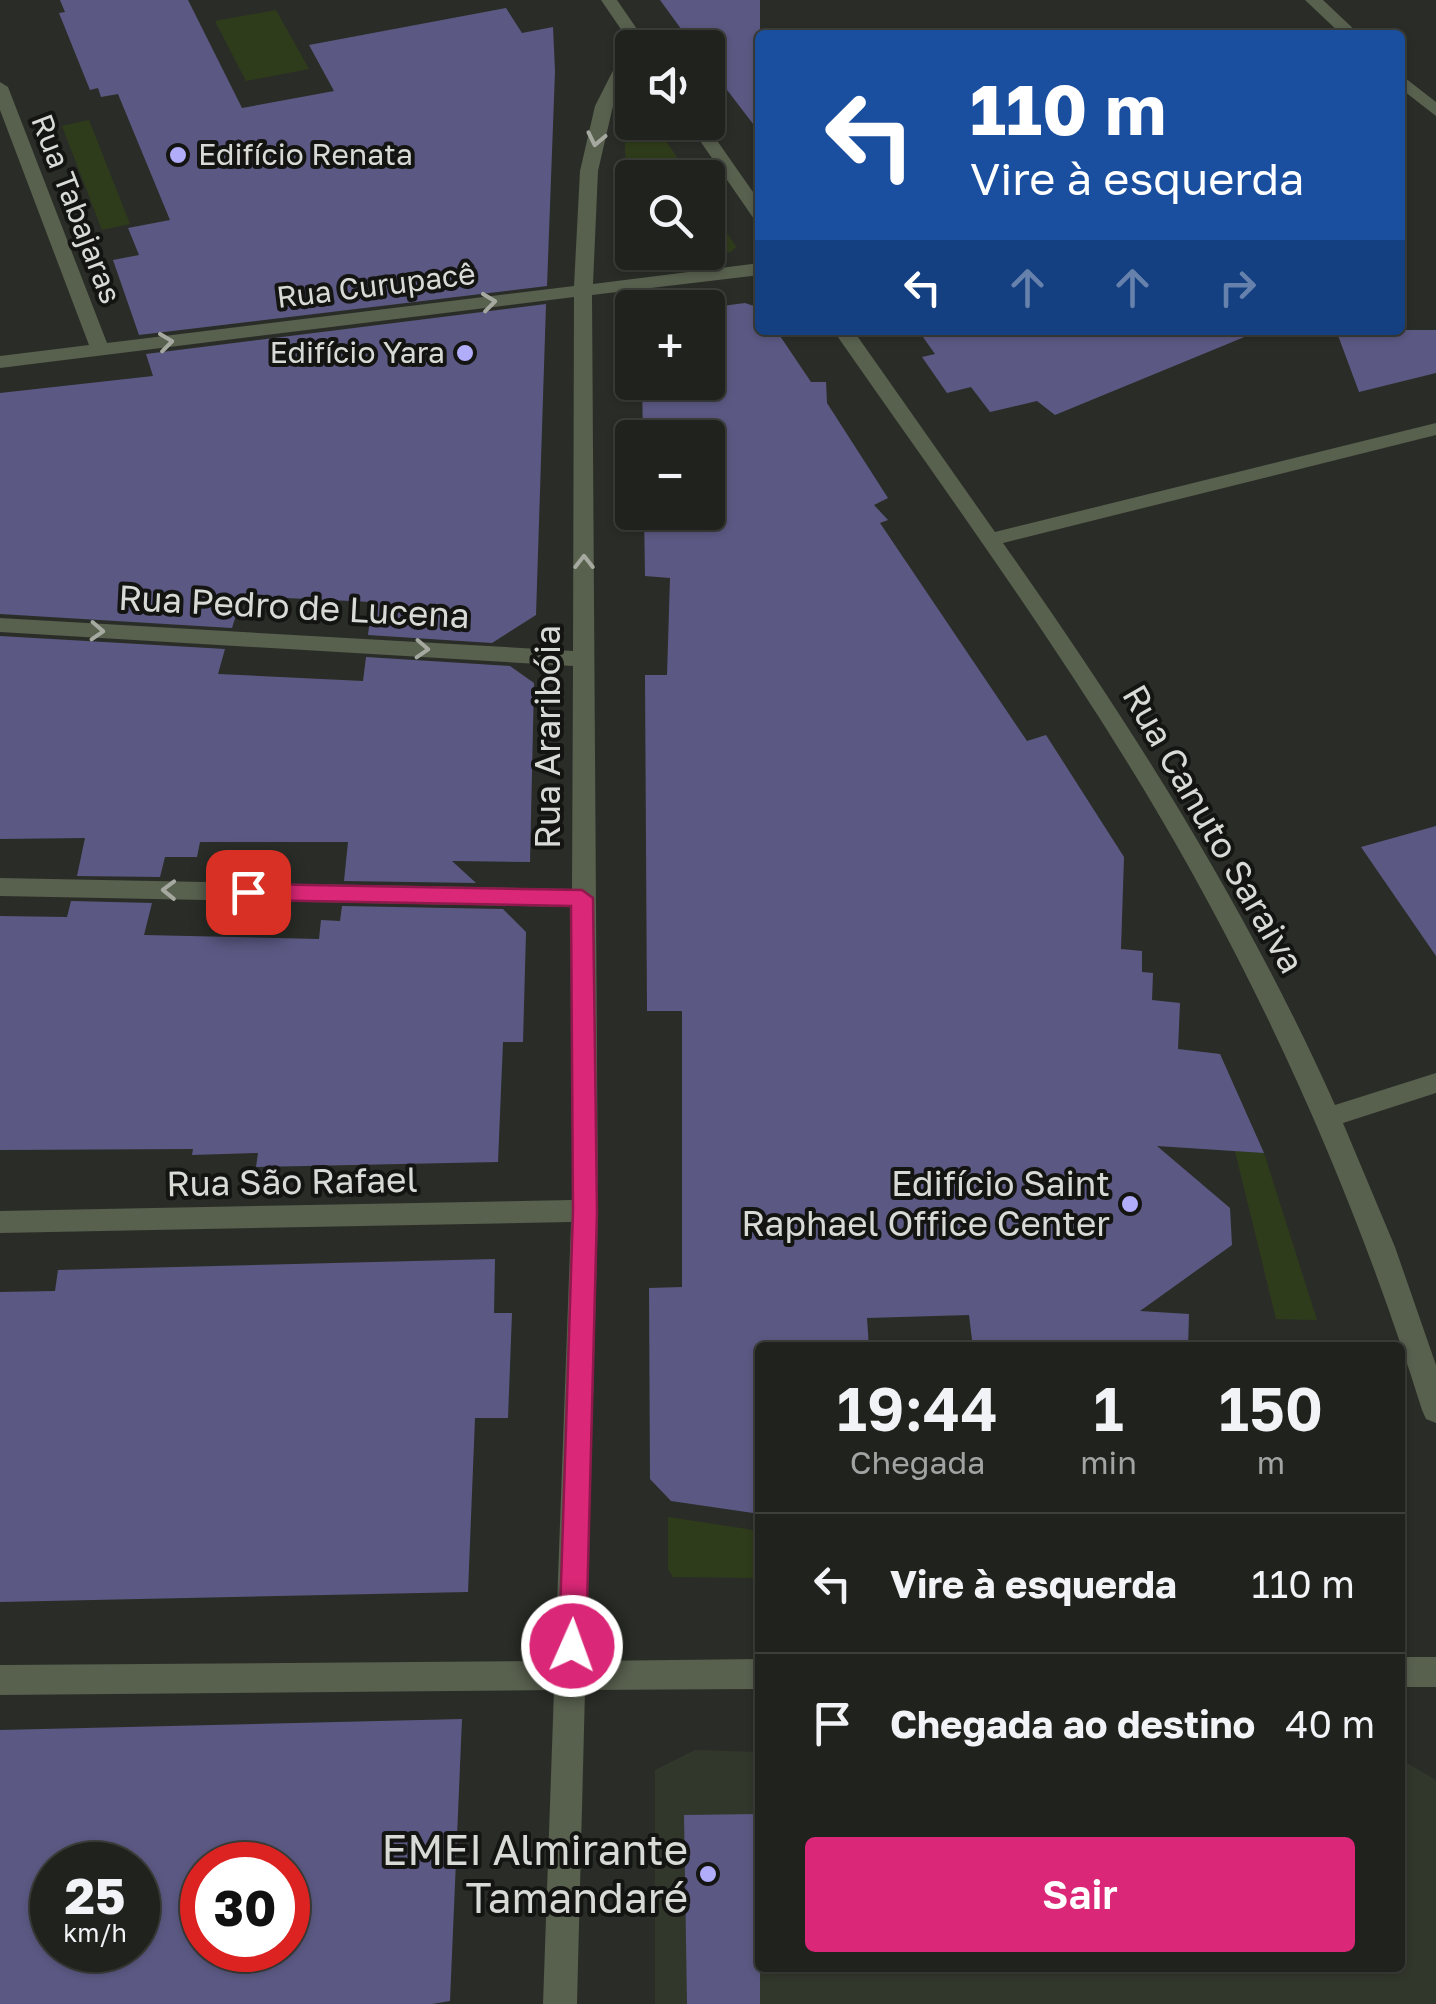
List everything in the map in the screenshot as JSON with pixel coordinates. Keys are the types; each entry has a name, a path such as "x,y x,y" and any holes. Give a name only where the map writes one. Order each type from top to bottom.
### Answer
{"street":[{"path":"609,0 627,30"},
{"path":"1314,0 1347,30"},
{"path":"1405,83 1436,111"},
{"name":"Rua Araribóia","path":"560,2004 585,1211 583,290 589,170 604,106 615,85"},
{"name":"Rua Tabajaras","path":"0,87 100,350"},
{"path":"708,140 755,208"},
{"name":"Rua Curupacê","path":"0,362 755,270"},
{"name":"Rua Canuto Saraiva","path":"846,335 1151,783 1230,918 1330,1117 1395,1280 1436,1410"},
{"path":"988,540 1436,429"},
{"name":"Rua Pedro de Lucena","path":"0,625 584,660"},
{"path":"0,887 582,898"},
{"path":"1330,1117 1436,1083"},
{"name":"Rua São Rafael","path":"0,1222 585,1211"},
{"path":"1405,1672 1436,1672"},
{"path":"0,1680 755,1674"}],"shaded area":[{"name":"EMEI Almirante Tamandaré","path":"695,1750 755,1752 755,1972 1405,1972 1405,1762 1436,1780 1436,2004 655,2004 655,1770"}],"green space":[{"path":"276,10 309,69 246,81 215,21"},
{"path":"89,120 130,224 102,230 62,126"},
{"path":"625,140 665,140 679,160 625,160"},
{"path":"725,230 736,247 725,253"},
{"path":"1235,1151 1264,1153 1317,1320 1276,1319"},
{"path":"668,1517 755,1530 755,1578 673,1577 668,1569"}],"building":[{"path":"60,0 188,0 242,108 334,91 309,45 506,8 522,33 553,27 555,71 547,286 139,335 113,260 139,255 128,228 170,220 118,94 101,97 98,88 90,90 59,13 65,12"},
{"path":"660,0 760,0 760,30 755,30 755,126 725,87 725,30 682,30"},
{"path":"745,303 755,306 755,335 779,335 811,382 826,382 827,403 888,498 874,505 888,520 880,523 1027,741 1046,735 1124,857 1121,949 1142,951 1142,972 1153,973 1152,1000 1180,1003 1178,1049 1220,1054 1264,1153 1157,1146 1230,1208 1232,1245 1140,1311 1189,1314 1188,1342 972,1342 969,1315 867,1318 869,1342 755,1342 755,1513 671,1501 650,1479 649,1288 682,1287 682,1011 647,1011 645,675 667,675 670,578 645,576 644,530 725,530 725,420 643,420 642,400 725,400 725,306"},
{"path":"546,304 536,615 492,643 368,635 372,602 242,596 232,628 0,614 0,393 153,376 146,354"},
{"path":"1405,330 1436,330 1436,373 1359,392 1338,335 1405,335"},
{"path":"922,335 1249,335 1055,415 1037,401 990,412 971,387 947,393 922,357 935,354"},
{"path":"0,636 225,649 218,674 363,681 366,657 510,666 534,683 530,862 452,861 476,883 344,881 348,842 200,842 197,857 165,857 160,877 77,876 85,838 0,839"},
{"path":"1436,826 1436,956 1361,847"},
{"path":"71,901 152,903 144,935 319,939 321,920 340,921 342,906 503,909 526,932 523,1042 503,1042 498,1162 256,1167 258,1153 192,1155 193,1149 0,1150 0,916 67,917"},
{"path":"495,1259 494,1313 512,1313 508,1418 475,1418 468,1592 0,1602 0,1292 55,1291 58,1270"},
{"path":"462,1719 450,2001 0,2004 0,1730"},
{"path":"755,1814 755,1972 760,1972 760,2004 687,2004 684,1815"}],"place":[{"name":"Edifício Renata","path":"178,155"},
{"name":"Edifício Yara","path":"465,353"},
{"name":"Edifício Saint Raphael Office Center","path":"1130,1204"},
{"name":"EMEI Almirante Tamandaré","path":"708,1874"}],"route":[{"path":"248,892 582,898 585,1211 572,1646"}]}
